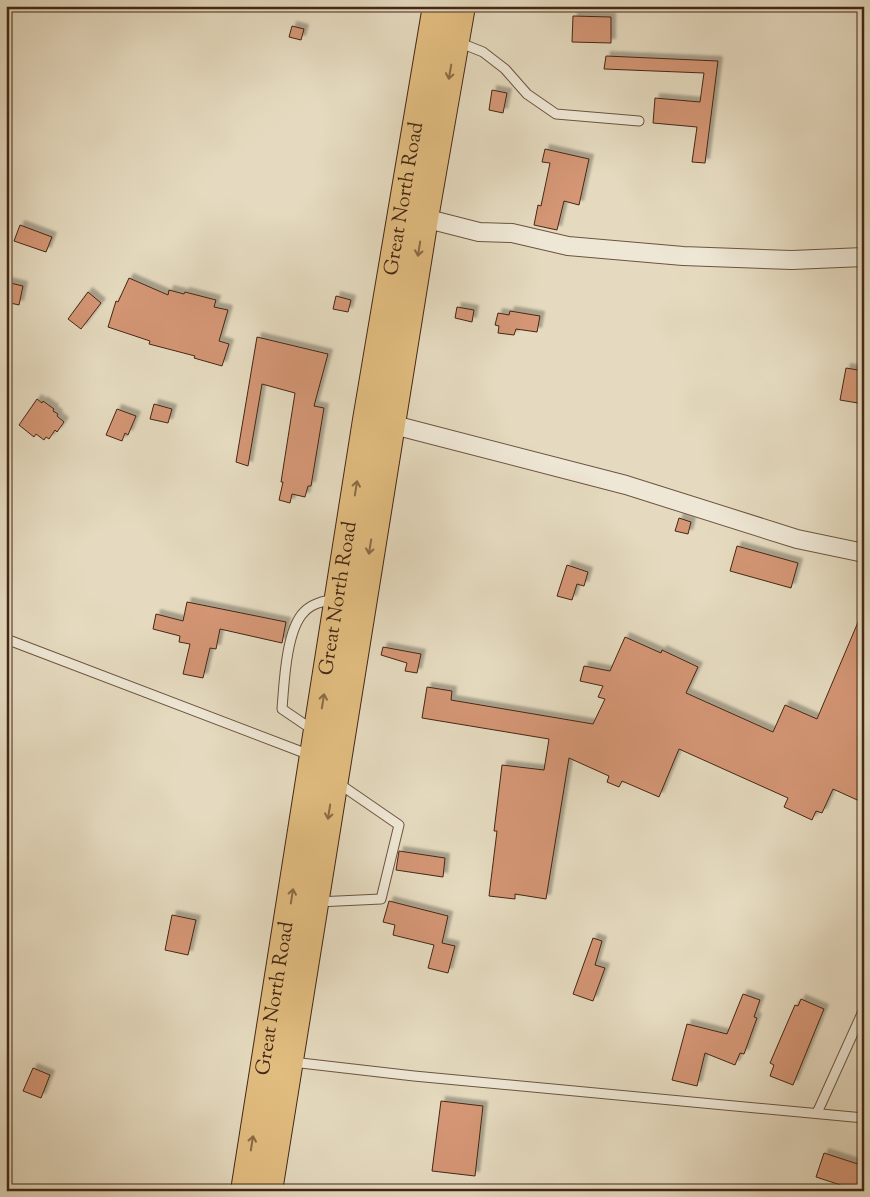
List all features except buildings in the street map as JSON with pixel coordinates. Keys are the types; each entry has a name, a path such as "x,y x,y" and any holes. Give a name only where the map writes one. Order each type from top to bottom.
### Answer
{"main road":[{"name":"Great North Road","path":"245,1191 325,755 351,596 438,6"},
{"name":"Great North Road","path":"268,1191 314,902 325,755 351,596 390,424 461,6"}],"street":[{"path":"424,218 479,232 512,234 568,246 683,256 792,260 864,257"},
{"path":"390,424 626,485 797,539 864,553"}],"lane":[{"path":"455,41 483,52 505,69 527,94 556,114 639,121"},
{"path":"314,902 381,899 400,825 325,755 282,709 288,654 295,626 304,611 320,602 351,596"},
{"path":"6,639 325,755"},
{"path":"816,1113 864,1009"},
{"path":"289,1061 414,1076 864,1118"}]}
